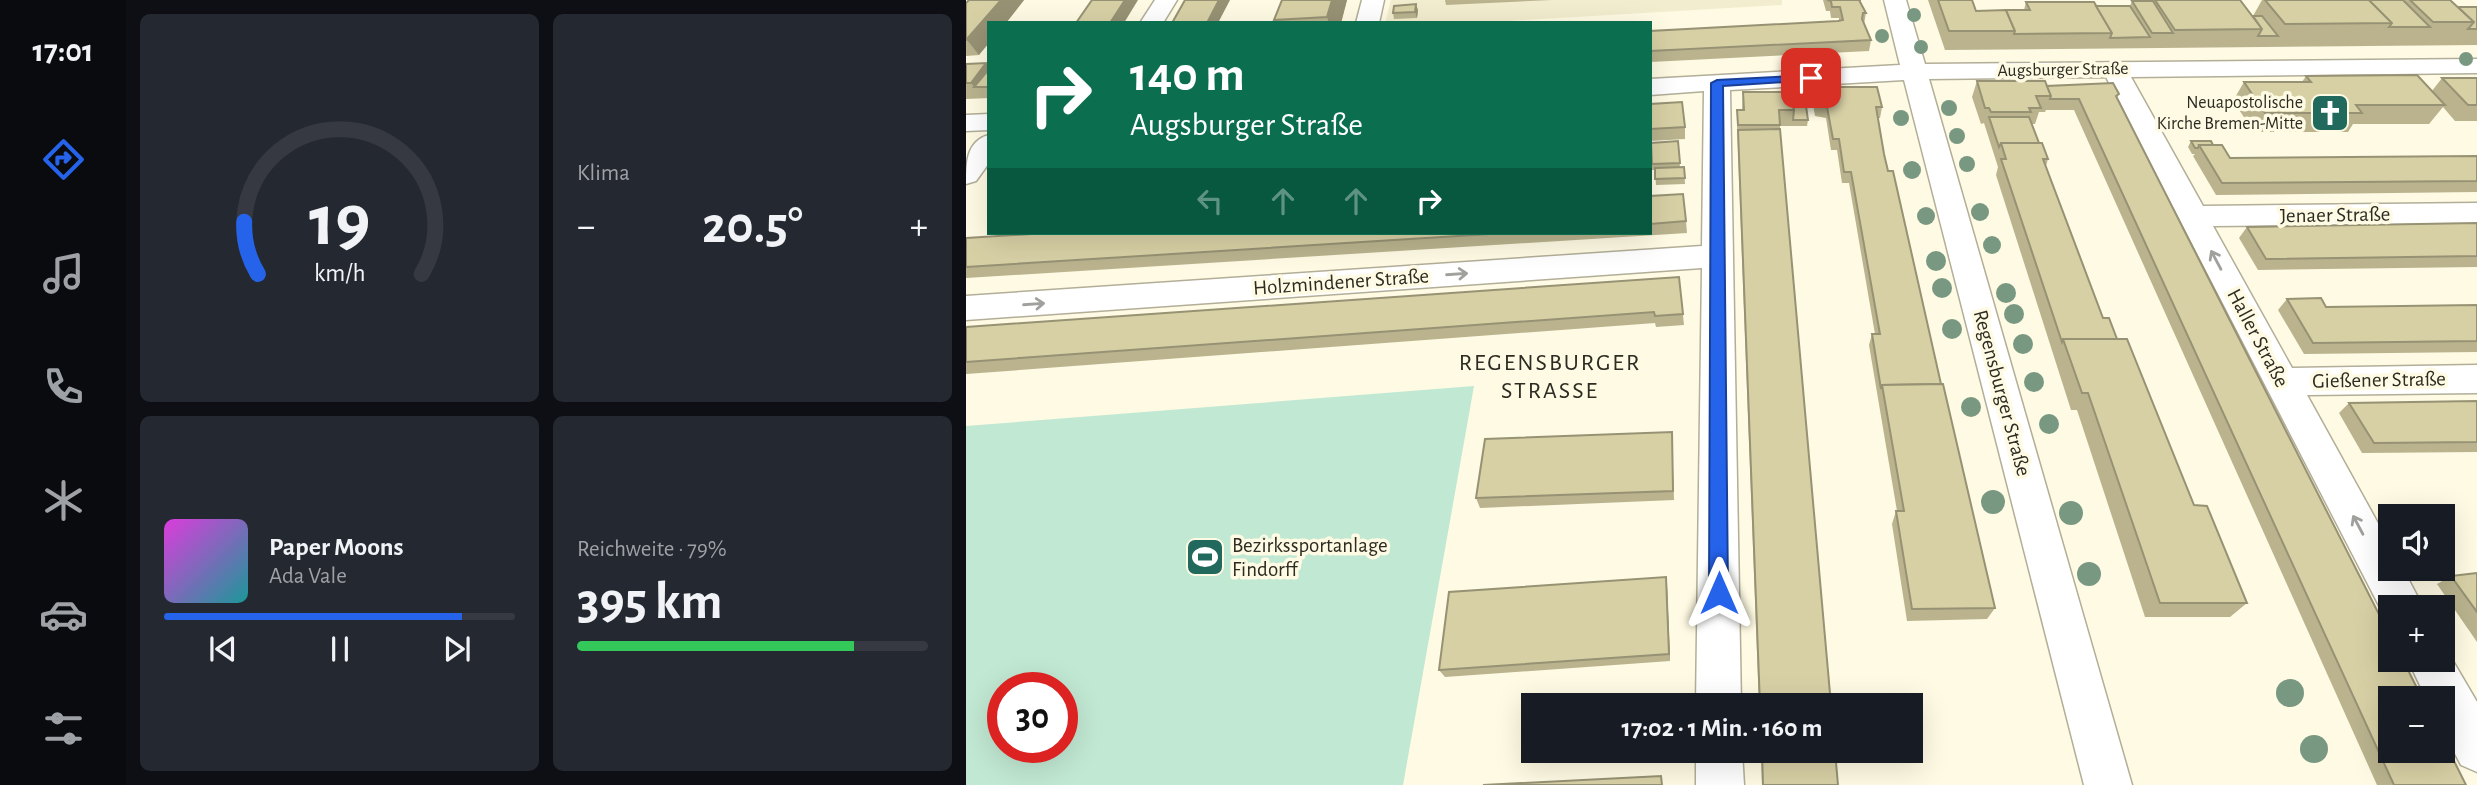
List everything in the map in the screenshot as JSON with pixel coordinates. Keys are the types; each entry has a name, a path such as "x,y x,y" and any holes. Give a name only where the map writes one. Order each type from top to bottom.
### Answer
{"street":[{"path":"1152,21 1166,0"},
{"path":"1368,21 1373,0"},
{"name":"Regensburger Straße","path":"1895,0 2108,785"},
{"name":"Augsburger Straße","path":"1652,87 1914,72 2477,66"},
{"name":"Haller Straße","path":"2115,70 2396,595"},
{"path":"1717,83 1719,693"},
{"path":"966,123 987,122"},
{"path":"966,174 987,147"},
{"name":"Jenaer Straße","path":"2193,216 2477,213"},
{"name":"Holzmindener Straße","path":"966,308 1716,256"},
{"name":"Gießener Straße","path":"2281,382 2477,379"},
{"path":"2438,672 2471,725"},
{"path":"1720,763 1720,785"}],"shaded area":[{"path":"1391,0 1782,0 1782,5 1507,21 1386,21"}],"green space":[{"name":"Bezirkssportanlage Findorff","path":"1474,386 1403,785 966,785 966,426"}],"building":[{"path":"969,0 1001,0 966,40 966,3"},
{"path":"1092,0 1125,0 1111,21 1077,21"},
{"path":"1185,0 1219,0 1208,21 1173,21"},
{"path":"1282,0 1332,0 1327,17 1274,20"},
{"path":"1827,0 1859,0 1866,13 1863,13 1862,19 1871,40 1652,51 1652,31 1843,20 1840,7 1832,7 1831,1"},
{"path":"1938,0 1972,0 1976,11 2006,10 2015,31 1949,31"},
{"path":"2155,0 2240,0 2262,29 2175,30"},
{"path":"2265,0 2369,0 2392,23 2285,24"},
{"path":"2369,0 2403,0 2430,27 2389,27 2392,23"},
{"path":"2410,0 2450,0 2474,22 2433,22"},
{"path":"2132,1 2153,1 2173,33 2152,33"},
{"path":"2026,2 2094,2 2112,33 2014,34 2006,10 2030,10"},
{"path":"1416,4 1415,12 1393,13 1394,6"},
{"path":"2096,6 2130,6 2150,37 2110,38 2112,33"},
{"path":"2458,7 2477,7 2477,29 2468,29 2474,22"},
{"path":"2253,16 2262,16 2278,36 2258,36 2262,29"},
{"path":"986,63 971,83 966,83 966,64"},
{"path":"987,71 987,87 974,87"},
{"path":"2417,75 2445,105 2356,105 2362,113 2265,113 2244,82 2311,82 2306,76"},
{"path":"2442,78 2477,78 2477,105 2468,105"},
{"path":"1977,81 2045,81 2051,96 2036,96 2041,108 2029,108 2031,112 1991,112 1989,108 1985,108"},
{"path":"2113,83 2119,94 2116,96 2378,612 2378,672 2409,672 2416,686 2378,686 2378,750 2079,99 2050,99 2047,86"},
{"path":"1814,87 1877,87 1882,107 1876,107 1884,154 1888,171 1893,171 1941,384 1882,385 1881,389 1872,334 1880,334 1851,172 1844,172 1839,139 1833,139 1827,107 1816,104"},
{"path":"1743,92 1792,92 1794,110 1779,110 1780,125 1738,125 1737,110 1744,110"},
{"path":"1793,99 1805,99 1808,120 1793,120"},
{"path":"1682,102 1685,127 1652,129 1652,104"},
{"path":"1989,117 2029,117 2039,143 2001,143 1999,147"},
{"path":"1780,129 1830,693 1760,693 1738,130"},
{"path":"1678,141 1680,163 1652,164 1652,143"},
{"path":"2191,141 2211,141 2213,145 2199,145 2195,148"},
{"path":"2001,143 2042,143 2048,159 2043,159 2103,318 2109,318 2117,339 2063,339 2062,342 2001,159 2006,159"},
{"path":"2199,145 2222,145 2230,158 2477,156 2477,181 2222,183"},
{"path":"1684,167 1685,178 1655,179 1655,168"},
{"path":"1683,194 1686,221 1652,224 1652,196"},
{"path":"2477,223 2477,256 2266,259 2247,227"},
{"path":"1015,235 1474,235 966,267 966,238"},
{"path":"1679,277 1683,314 1655,316 1654,312 966,362 966,327"},
{"path":"2321,298 2326,307 2477,305 2477,341 2313,343 2287,299"},
{"path":"2063,339 2127,339 2194,505 2207,506 2247,603 2160,603 2088,393 2082,393"},
{"path":"1943,384 1995,608 1912,609 1896,511 1904,511 1882,385"},
{"path":"2477,401 2477,442 2374,443 2349,403"},
{"path":"1672,432 1673,491 1476,498 1485,439"},
{"path":"2477,573 2477,612 2455,581 2455,576"},
{"path":"1666,577 1669,654 1439,670 1449,592"},
{"path":"1762,763 1836,763 1838,785 1763,785"},
{"path":"2384,763 2455,763 2466,785 2394,785"},
{"path":"1661,776 1662,785 1483,785"}],"place":[{"name":"Neuapostolische Kirche Bremen-Mitte","path":"2330,113"},
{"name":"Bezirkssportanlage Findorff","path":"1205,557"}],"district":[{"name":"REGENSBURGER STRASSE","path":"1550,377"}],"route":[{"path":"1719,593 1717,83 1811,78"}]}
